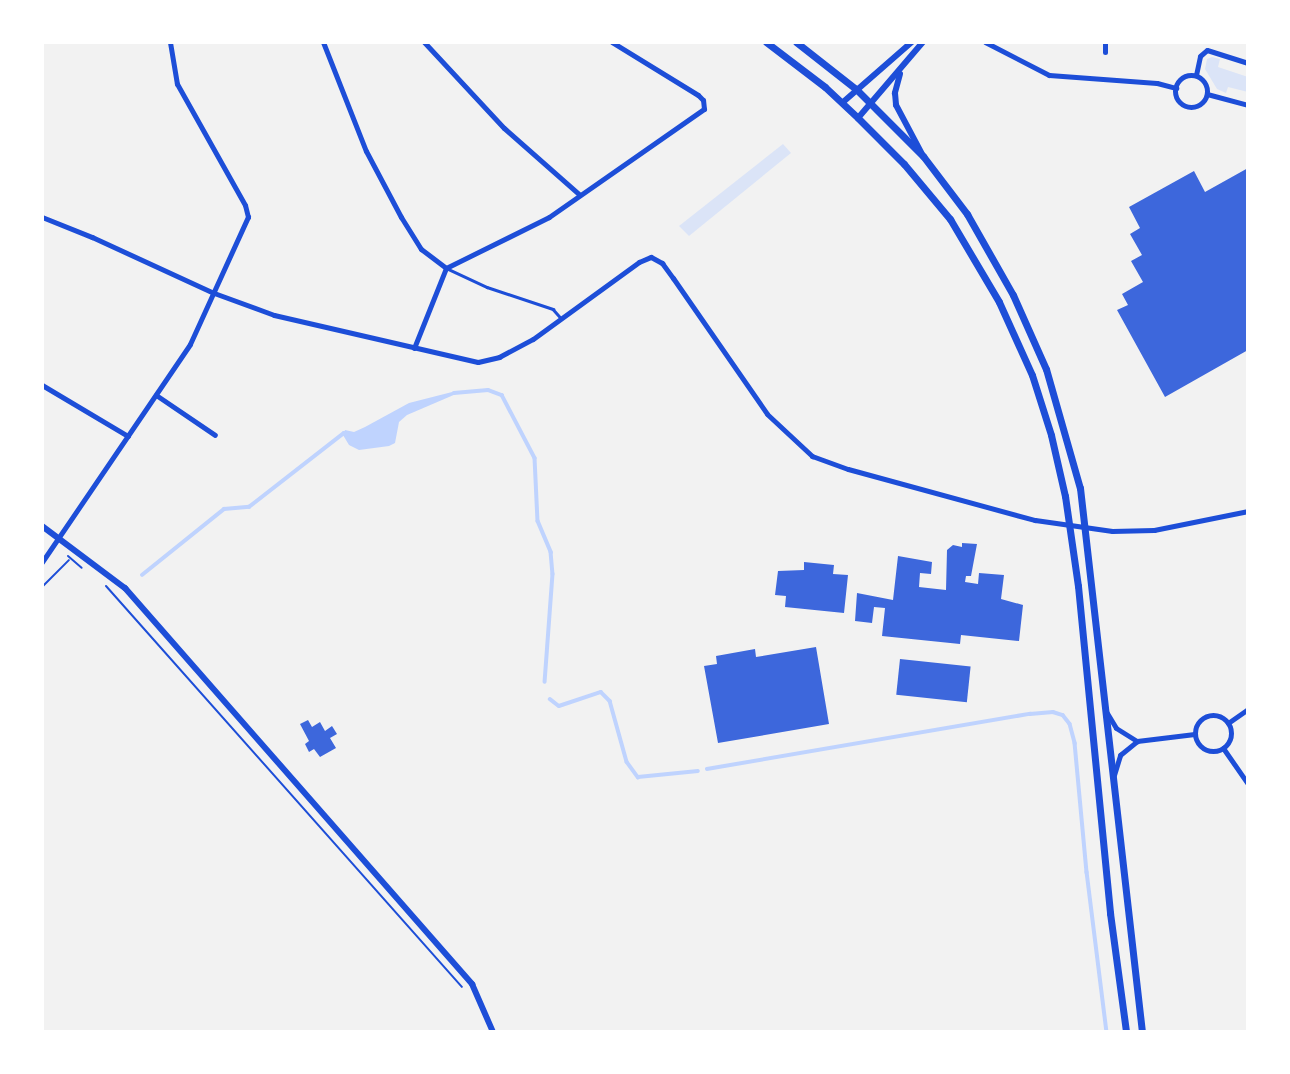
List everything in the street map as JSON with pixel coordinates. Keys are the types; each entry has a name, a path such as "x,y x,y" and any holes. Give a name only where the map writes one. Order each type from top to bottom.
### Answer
{"main road":[{"path":"766,42 858,118 904,164 950,219 999,302 1032,376 1051,435 1065,496 1077,586 1110,913 1126,1032"},
{"path":"796,42 856,89 923,156 967,214 1013,295 1046,369 1080,488 1142,1032"}],"street":[{"path":"42,562 190,344 246,224 247,211 177,84 170,42"},
{"path":"323,42 366,150 401,216 421,249 446,268"},
{"path":"424,42 504,128 580,195"},
{"path":"414,348 446,268 549,217 701,113 705,104 698,95 612,42"},
{"path":"842,103 912,42"},
{"path":"858,118 923,42"},
{"path":"985,42 1049,75 1157,83 1176,88"},
{"path":"999,42 1001,50"},
{"path":"1105,42 1105,52"},
{"path":"1196,75 1200,56 1207,50 1248,63"},
{"path":"901,69 895,93 896,105 923,156"},
{"path":"1196,75 1206,85 1207,94 1200,104 1189,107 1177,98 1176,88 1181,79 1196,75"},
{"path":"1207,94 1248,105"},
{"path":"42,218 92,237 214,293 300,322 478,362 499,356 562,319 639,262 650,257 657,259 673,278 767,414 812,456 848,469 1035,520 1112,531 1154,530 1248,511"},
{"path":"42,385 128,436"},
{"path":"156,395 215,435"},
{"path":"42,526 125,588 143,608 472,984 493,1032"},
{"path":"1228,723 1248,709"},
{"path":"1106,712 1116,729 1137,741"},
{"path":"1206,716 1218,716 1228,723 1230,739 1223,748 1207,750 1198,743 1195,734 1197,725 1206,716"},
{"path":"1113,776 1119,755 1137,741 1195,734"},
{"path":"1223,748 1248,784"}],"lane":[{"path":"446,268 487,287 553,309 562,319"}],"path":[{"path":"42,587 69,559 86,570"},
{"path":"105,584 464,989"}],"shaded area":[{"path":"1207,59 1220,59 1218,67 1248,77 1248,92 1228,87 1226,93 1217,89 1205,69"},
{"path":"783,144 791,153 689,236 679,226"}],"water":[{"path":"456,391 456,394 407,415 399,422 395,443 389,446 359,450 349,445 343,435 345,430 354,432 409,403"}],"building":[{"path":"1248,168 1248,350 1165,397 1117,310 1128,305 1122,294 1143,282 1131,261 1142,255 1130,234 1140,228 1129,207 1194,171 1205,192"},
{"path":"962,543 977,544 971,576 966,576 965,582 978,584 979,573 1004,575 1001,599 1023,605 1019,641 961,635 960,644 882,636 885,608 874,607 872,623 855,621 857,593 893,600 898,556 932,562 931,574 920,573 919,587 946,590 947,550 953,545 962,547"},
{"path":"804,562 834,565 833,574 848,575 844,613 785,607 786,596 775,595 778,571 804,570"},
{"path":"816,647 829,724 718,743 704,666 717,664 716,656 755,649 756,657"},
{"path":"900,659 971,666 967,702 896,695"},
{"path":"308,720 312,727 320,722 325,731 332,726 337,734 330,738 336,748 320,757 314,749 309,752 305,744 309,741 300,724"}],"waterway":[{"path":"454,393 488,390 502,395 535,458 538,521 551,552 553,574 545,682"},
{"path":"142,575 224,509 249,507 344,433 348,435"},
{"path":"550,699 559,706 601,692 610,701 627,762 638,777 698,771"},
{"path":"707,769 1030,714 1053,712 1063,715 1070,724 1075,743 1087,872 1107,1032"}]}
